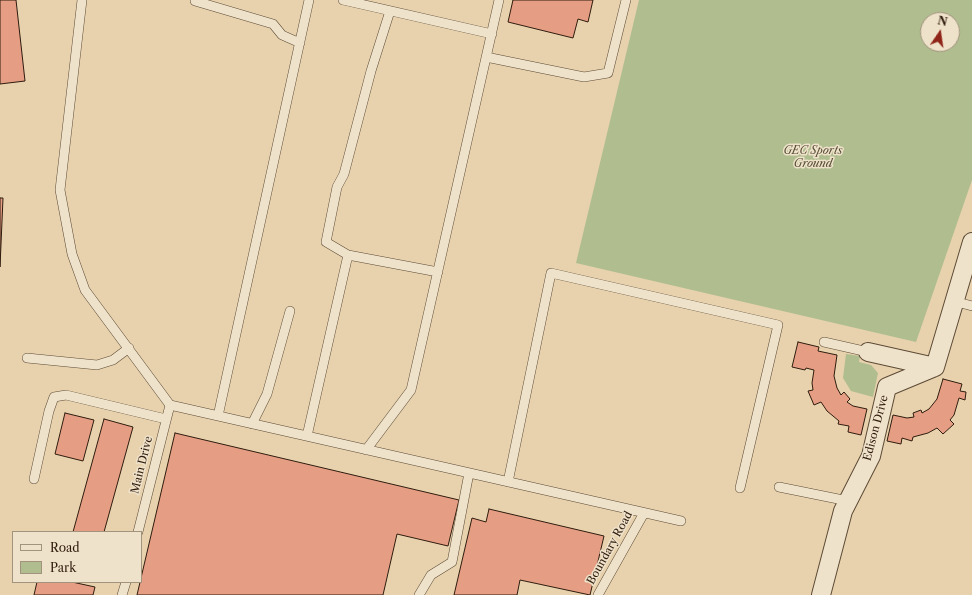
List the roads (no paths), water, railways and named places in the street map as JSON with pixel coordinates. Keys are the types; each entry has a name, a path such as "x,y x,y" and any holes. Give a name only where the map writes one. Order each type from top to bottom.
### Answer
{"street":[{"path":"868,352 935,367 953,301 972,242"},
{"name":"Edison Drive","path":"820,595 843,511 871,456 887,387 935,367"}],"lane":[{"path":"82,0 60,190 72,254 85,290 170,405 681,521"},
{"path":"218,416 309,0"},
{"path":"343,0 492,34"},
{"path":"366,450 411,390 499,0"},
{"path":"486,57 584,77 608,73 626,0"},
{"path":"195,1 273,24 282,35 300,43"},
{"path":"390,11 371,71 344,174 337,187 326,242 348,255 438,272"},
{"path":"307,436 348,255"},
{"path":"508,482 550,273 778,325 740,488"},
{"path":"953,301 972,306"},
{"path":"252,424 267,394 290,311"},
{"path":"824,342 868,352"},
{"path":"27,358 97,365 113,360 128,348"},
{"path":"34,479 49,410 54,397 66,395 166,419"},
{"name":"Main Drive","path":"138,531 170,405"},
{"path":"419,595 431,575 452,562 469,473"},
{"path":"779,487 848,501"},
{"name":"Boundary Road","path":"598,595 644,513"},
{"path":"122,595 126,583"}],"park label":[{"name":"GEC Sports Ground","path":"813,157"}]}
